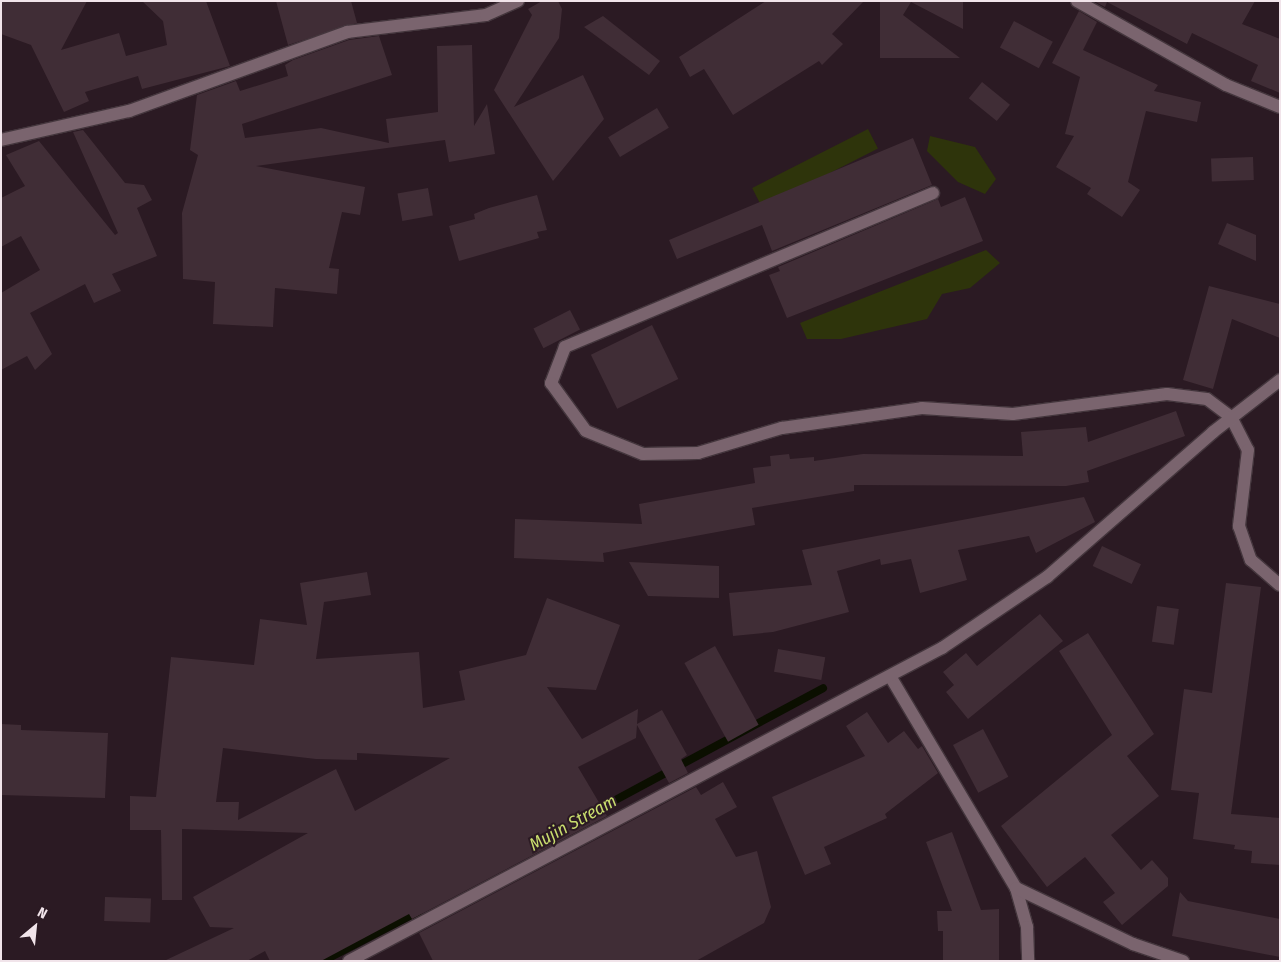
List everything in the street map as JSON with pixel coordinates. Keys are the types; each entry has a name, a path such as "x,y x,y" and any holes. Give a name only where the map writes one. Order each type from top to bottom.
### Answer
{"street":[{"path":"1,140 129,111 347,32 486,15 518,1"},
{"path":"1077,1 1226,85 1280,108"},
{"path":"933,193 565,347 551,383 586,431 643,454 698,453 782,428 922,408 1013,414 1167,394 1206,400 1231,417 1248,450 1238,526 1251,560 1280,585"},
{"path":"349,961 942,648 1047,577 1231,417 1280,380"},
{"path":"890,676 1016,888 1027,927 1028,961"},
{"path":"1016,888 1133,944 1183,961"}],"green space":[{"path":"868,129 878,149 762,208 752,188"},
{"path":"930,136 975,147 996,179 985,194 958,182 927,151"},
{"path":"986,250 1000,263 970,288 942,294 927,319 841,339 807,339 800,323"}],"building":[{"path":"1,1 87,1 61,50 119,33 126,56 167,45 163,21 142,1 206,1 230,66 142,89 138,76 85,92 89,101 64,112 31,45 1,34"},
{"path":"276,1 351,1 357,23 288,45"},
{"path":"542,1 558,1 562,9 559,38 514,107 583,75 604,119 553,181 494,90 532,15 528,9"},
{"path":"766,1 864,1 832,34 843,44 822,65 819,61 733,115 704,69 690,77 679,57"},
{"path":"880,1 963,1 963,29 911,2 903,15 960,58 880,58"},
{"path":"1094,1 1255,1 1242,24 1280,39 1280,93 1251,81 1258,65 1192,33 1187,44 1107,2 1105,7"},
{"path":"1079,11 1097,22 1083,50 1158,85 1154,91 1201,102 1197,122 1146,111 1128,182 1140,190 1122,217 1087,194 1091,188 1056,167 1074,136 1065,134 1080,77 1052,63"},
{"path":"603,16 660,61 649,75 584,27"},
{"path":"1014,21 1053,42 1039,68 1000,47"},
{"path":"379,36 392,75 242,124 245,138 321,128 389,143 386,119 438,112 437,46 472,45 474,126 487,104 495,154 449,162 445,140 256,166 365,187 360,215 342,212 329,268 339,269 337,294 275,288 273,327 213,324 215,282 183,279 182,213 198,155 190,150 197,95 236,81 240,91 288,76 285,65 293,60 349,40"},
{"path":"982,82 1010,105 997,121 969,98"},
{"path":"657,108 669,128 620,157 608,137"},
{"path":"83,130 125,183 144,185 152,200 137,208 157,256 112,274 121,291 94,303 85,284 30,313 52,354 35,370 27,356 1,370 1,293 40,270 21,236 1,247 1,198 25,186 6,155 39,141 115,235 118,233 73,132"},
{"path":"913,138 932,185 772,251 762,225 677,259 669,240"},
{"path":"1253,157 1254,180 1212,181 1211,158"},
{"path":"428,188 433,216 402,221 397,193"},
{"path":"537,195 547,230 537,232 539,238 459,261 449,226 475,219 474,214 489,208"},
{"path":"965,197 983,241 787,318 769,275 780,271 778,267 938,199 941,207"},
{"path":"1227,223 1256,235 1256,261 1218,244"},
{"path":"1209,286 1280,304 1280,338 1232,319 1213,389 1183,380"},
{"path":"570,310 580,330 543,348 533,329"},
{"path":"652,325 678,379 617,409 591,355"},
{"path":"1176,411 1185,436 1087,471 1089,482 1066,486 854,485 854,491 752,508 755,525 603,553 604,562 514,558 515,519 642,524 639,504 755,483 753,468 771,466 770,456 789,454 790,459 814,457 814,461 863,454 1023,456 1021,432 1086,427 1088,442"},
{"path":"1084,497 1095,522 1036,553 1029,536 958,550 967,580 920,593 911,559 881,565 880,559 837,571 849,612 773,632 733,636 729,593 812,585 802,550"},
{"path":"1102,546 1141,564 1132,584 1093,566"},
{"path":"629,562 719,566 719,598 648,596"},
{"path":"367,572 371,595 324,602 316,659 419,652 423,708 465,700 459,671 526,655 547,598 620,625 596,690 547,687 582,739 638,709 637,724 662,710 687,755 681,759 688,773 669,783 637,725 636,738 578,767 607,816 412,919 409,914 321,961 270,961 265,951 247,961 164,961 234,928 210,927 193,897 308,833 182,829 182,900 162,900 161,830 130,830 130,796 156,797 171,657 254,665 260,619 307,625 300,583","holes":["223,748 316,759 357,760 357,753 450,758 355,811 336,769 238,820 239,802 216,802"]},
{"path":"1226,583 1261,587 1231,814 1280,818 1280,865 1251,863 1252,851 1234,849 1235,845 1193,839 1199,793 1171,790 1184,689 1212,693"},
{"path":"1157,606 1179,609 1174,645 1152,642"},
{"path":"1040,614 1063,641 968,719 946,692 954,685 943,672 966,653 977,666"},
{"path":"1088,633 1154,734 1127,756 1159,796 1111,835 1141,870 1152,860 1168,878 1168,886 1122,925 1103,902 1115,893 1085,857 1047,887 1001,826 1112,735 1059,651"},
{"path":"715,646 759,725 728,742 684,663"},
{"path":"778,649 825,657 821,680 774,672"},
{"path":"867,712 888,743 904,731 918,749 922,746 938,773 885,814 887,818 824,847 831,864 805,875 772,797 865,756 846,726"},
{"path":"1,724 21,725 21,730 108,733 105,798 1,795"},
{"path":"983,729 1008,777 978,793 953,745"},
{"path":"723,782 737,807 715,819 736,857 757,851 771,907 764,923 696,961 433,961 419,933 696,787 701,795"},
{"path":"952,832 981,910 999,909 999,961 943,961 943,931 938,931 937,911 952,911 926,842"},
{"path":"1180,892 1188,901 1280,919 1280,957 1172,936"},
{"path":"105,897 151,899 150,923 104,921"}],"waterway":[{"name":"Mujin Stream","path":"595,811 823,688"},
{"name":"Mujin Stream","path":"323,961 419,911"}]}
